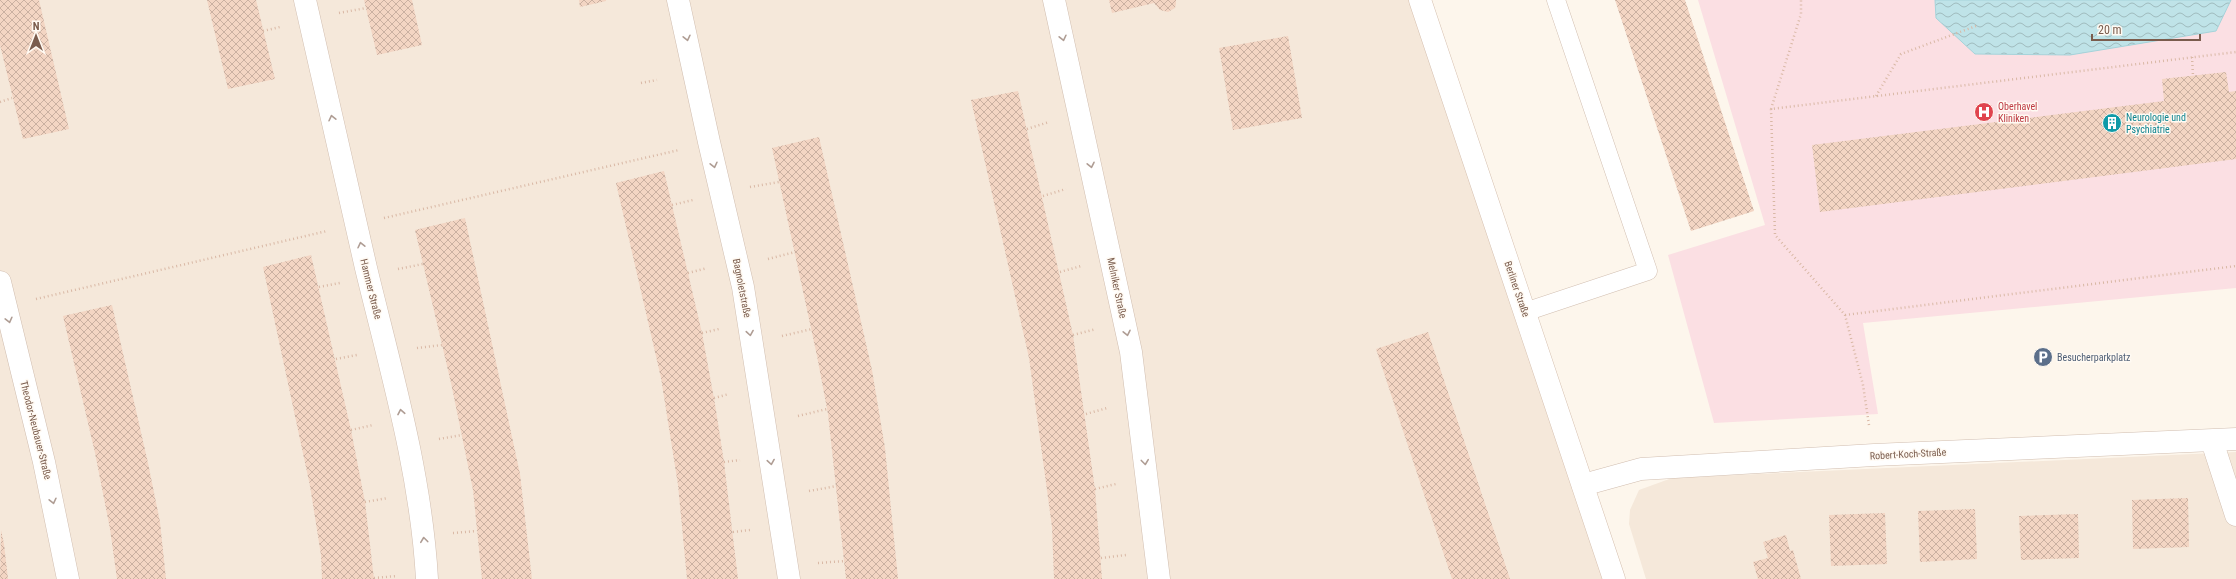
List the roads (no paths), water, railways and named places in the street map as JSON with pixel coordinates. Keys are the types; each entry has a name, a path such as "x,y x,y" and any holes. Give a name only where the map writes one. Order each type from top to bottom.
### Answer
{"street":[{"name":"Hammer Straße","path":"305,0 364,260 398,398 416,485 424,541 427,579"},
{"name":"Bagnoletstraße","path":"678,0 743,287 789,579"},
{"name":"Melniker Straße","path":"1054,0 1131,352 1159,579"},
{"name":"Berliner Straße","path":"1420,0 1614,579"},
{"name":"Theodor-Neubauer-Straße","path":"0,282 44,462 68,579"},
{"name":"Robert-Koch-Straße","path":"1583,485 1641,469 1874,455 2236,439"},
{"path":"2212,441 2236,515"}],"lane":[{"path":"1525,312 1648,271 1556,0"}],"water":[{"path":"1935,0 2231,0 2216,31 2070,55 1975,54 1936,18"}],"place":[{"name":"Oberhavel Kliniken","path":"1984,112"},
{"name":"Neurologie und Psychiatrie","path":"2112,123"},
{"name":"Besucherparkplatz","path":"2043,357"}]}
